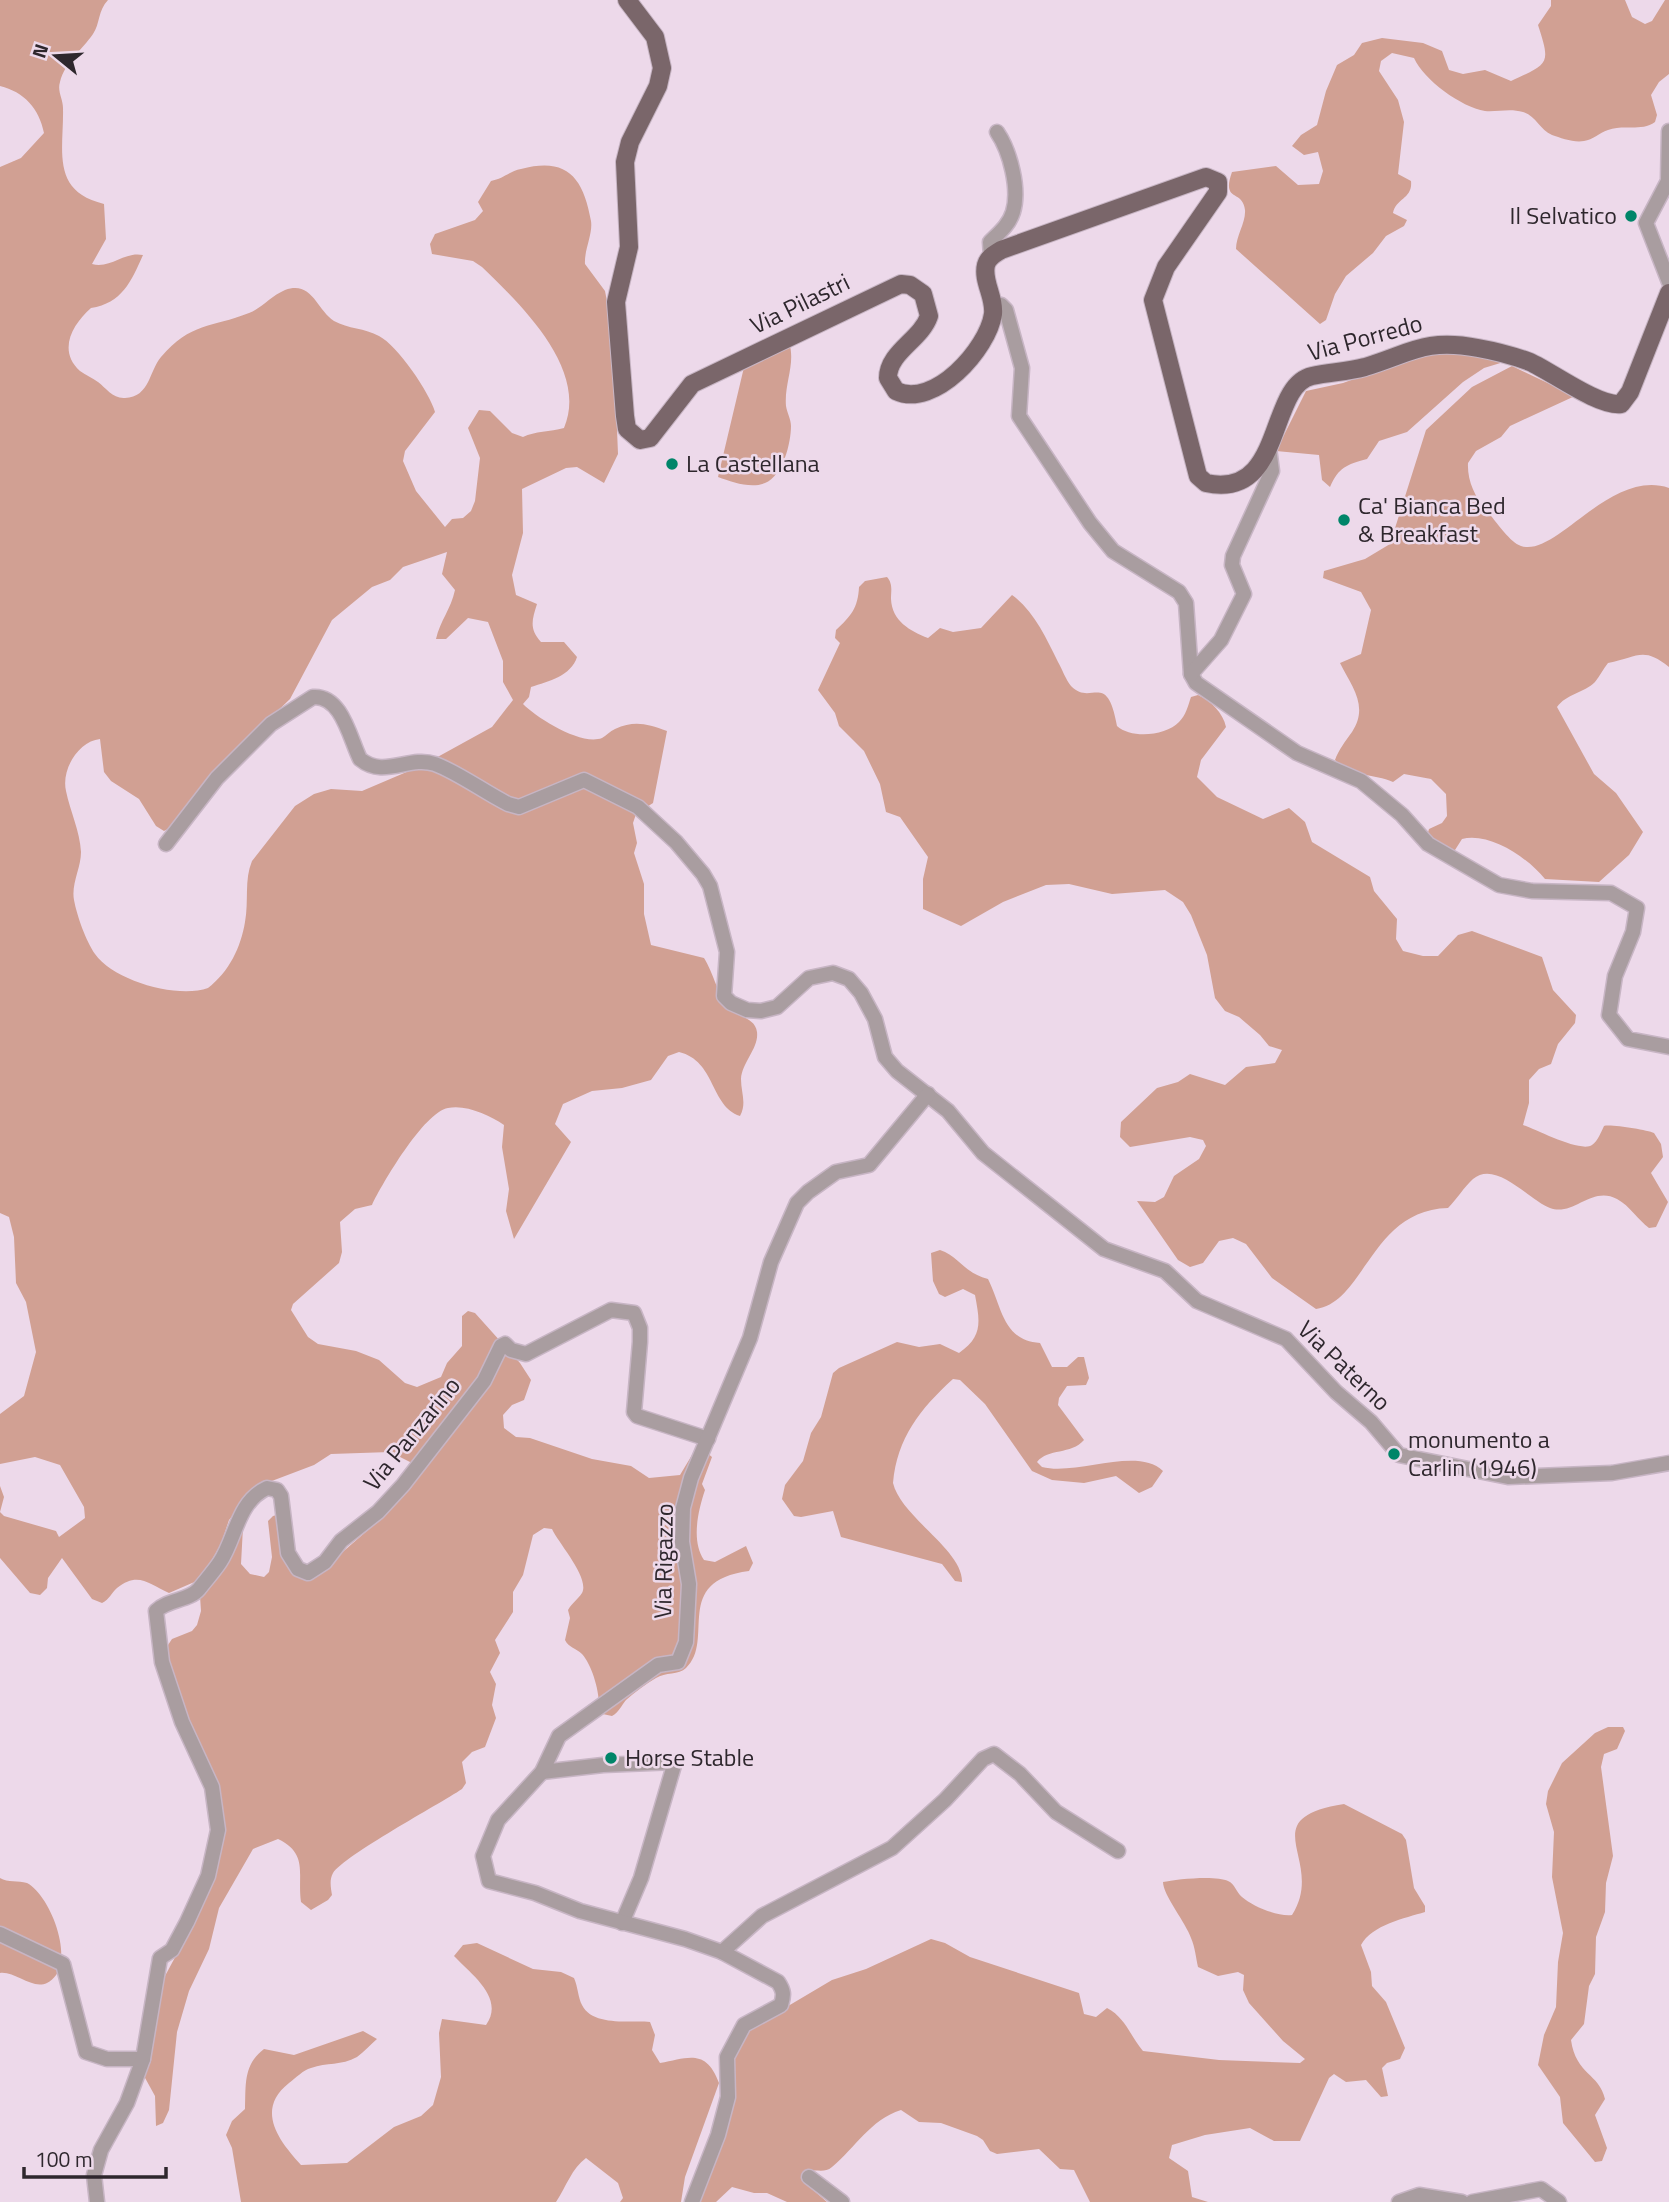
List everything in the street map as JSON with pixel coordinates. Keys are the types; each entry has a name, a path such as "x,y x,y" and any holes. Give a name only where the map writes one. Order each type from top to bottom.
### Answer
{"main road":[{"name":"Via Pilastri","path":"626,0 655,37 662,68 658,86 630,142 625,162 629,247 616,302 625,416 627,429 634,438 650,438 692,384 901,284 910,285 923,293 929,316 920,332 891,363 888,378 896,391 918,394 951,377 969,362 989,324 993,304"},
{"name":"Via Porredo","path":"991,256 1001,250 1206,177 1218,182 1220,187 1212,201 1166,267 1154,293 1154,309 1202,480 1212,484 1245,477 1254,472 1269,448 1293,391 1305,379 1368,366 1429,344 1478,348 1517,358 1608,404 1621,404 1630,392 1669,293"},
{"path":"991,256 985,267 993,304"}],"street":[{"path":"1668,277 1646,223 1666,186 1669,131"},
{"path":"991,256 990,242 1008,223 1014,210 1014,187 1004,144 997,132"},
{"path":"993,304 1000,304 1006,310 1022,368 1019,416 1090,523 1113,551 1179,592 1186,603 1191,674 1207,691 1297,753 1361,781 1402,815 1428,845 1499,885 1532,891 1611,893 1637,908 1633,932 1615,976 1609,1015 1628,1039 1669,1047"},
{"path":"1191,674 1221,640 1244,594 1233,565 1233,556 1272,471 1269,448"},
{"name":"Via Paterno","path":"166,844 217,778 271,724 313,697 326,699 334,706 360,759 367,764 391,769 421,762 435,764 508,804 519,807 584,780 638,807 676,842 703,874 710,886 727,952 724,996 731,1003 761,1011 776,1007 809,978 842,974 861,993 869,1007 885,1057 897,1071 948,1111 983,1153 1104,1249 1165,1271 1197,1301 1286,1339 1336,1392 1371,1422 1399,1455 1508,1477 1612,1473 1669,1464"},
{"name":"Via Rigazzo","path":"692,2202 718,2135 728,2097 727,2057 744,2025 781,2005 784,1994 778,1982 722,1952 489,1881 483,1856 498,1820 542,1772 561,1734 658,1665 678,1662 686,1642 689,1584 682,1542 683,1508 691,1478 750,1338 771,1262 797,1203 836,1172 869,1165 928,1094"},
{"name":"Via Panzarino","path":"97,2202 94,2175 101,2150 127,2103 144,2059 160,1958 172,1950 208,1876 218,1830 212,1787 182,1722 162,1662 156,1611 164,1604 197,1592 221,1560 237,1520 251,1500 263,1490 277,1490 281,1496 289,1556 298,1569 308,1573 325,1562 341,1541 379,1512 403,1485 484,1381 501,1346 505,1344 511,1350 526,1354 611,1310 634,1312 640,1328 634,1412 637,1416 708,1439"},
{"path":"722,1952 762,1916 892,1849 945,1800 983,1759 994,1754 1020,1774 1056,1811 1118,1851"},
{"path":"542,1772 603,1765 675,1762 640,1878 622,1923"},
{"path":"0,1934 63,1964 86,2052 107,2059 144,2059"},
{"path":"809,2177 842,2202"},
{"path":"1472,2202 1541,2189 1559,2202"},
{"path":"1399,2202 1419,2195 1462,2202"}],"shaded area":[{"path":"0,0 108,0 102,8 93,34 62,75 59,89 63,108 62,153 68,179 75,189 87,198 104,204 106,239 92,264 105,264 130,255 143,255 124,290 111,301 91,308 74,329 70,338 69,355 80,371 117,397 133,397 144,388 161,357 182,337 249,313 285,290 302,289 334,321 374,333 386,341 420,382 435,412 405,451 403,461 416,491 445,527 452,519 463,518 471,511 475,501 480,458 468,428 479,410 490,411 512,433 523,437 564,428 569,406 567,383 559,361 547,339 514,299 473,261 432,254 430,244 435,234 475,220 483,211 478,202 491,181 513,171 550,166 570,174 577,182 588,206 591,221 585,264 605,291 613,332 618,454 604,483 577,467 566,468 522,489 523,533 512,575 516,595 537,604 533,624 541,642 564,642 577,657 565,673 531,687 529,697 523,704 549,723 583,738 602,738 622,726 635,724 667,731 653,803 636,814 633,823 637,843 634,853 644,884 644,914 651,945 704,958 725,1004 753,1023 757,1032 755,1044 742,1073 743,1102 740,1116 730,1111 723,1103 700,1064 679,1052 668,1056 651,1080 622,1088 592,1091 563,1104 555,1124 571,1142 514,1239 506,1211 509,1189 502,1147 504,1125 485,1114 469,1109 455,1107 438,1112 405,1150 372,1205 355,1209 340,1222 342,1252 339,1263 293,1304 291,1310 308,1337 318,1344 356,1351 379,1360 405,1383 417,1387 441,1377 447,1363 462,1346 462,1316 468,1311 475,1313 520,1363 531,1380 524,1400 512,1405 503,1415 504,1428 516,1437 530,1438 592,1459 631,1466 649,1478 680,1475 692,1455 706,1452 712,1457 702,1484 705,1490 697,1526 700,1552 704,1560 715,1562 746,1546 753,1563 749,1571 725,1577 710,1586 703,1599 694,1656 686,1668 652,1680 626,1700 612,1716 598,1713 598,1691 590,1666 582,1654 565,1640 570,1618 568,1610 582,1593 582,1579 552,1529 544,1528 533,1535 523,1575 513,1592 513,1612 495,1640 500,1653 490,1672 496,1684 492,1705 496,1718 485,1747 472,1752 462,1762 466,1783 462,1789 341,1865 332,1876 332,1895 311,1910 301,1902 300,1866 294,1851 278,1839 253,1849 219,1908 209,1949 189,1991 177,2032 169,2110 163,2123 156,2126 155,2096 144,2076 165,1976 201,1909 216,1869 222,1836 222,1803 192,1735 167,1661 168,1645 172,1639 192,1631 197,1625 201,1611 200,1596 243,1527 241,1564 250,1574 264,1577 269,1572 272,1557 268,1521 280,1514 284,1557 315,1576 376,1523 411,1488 422,1468 390,1452 331,1454 314,1465 256,1487 229,1520 221,1544 199,1580 169,1593 149,1583 131,1580 117,1588 102,1603 92,1599 62,1558 48,1578 47,1588 40,1595 30,1593 0,1558 0,1512 4,1516 56,1531 59,1537 85,1518 84,1507 60,1465 35,1457 0,1464 0,1414 24,1396 36,1352 26,1302 16,1283 14,1237 9,1217 0,1213 0,167 21,158 44,133 42,124 29,102 16,92 0,86","holes":["447,552 442,574 455,590 436,639 446,639 468,618 488,622 503,661 503,682 513,700 492,727 423,765 362,791 331,789 314,794 295,806 252,861 248,876 245,922 240,941 228,967 208,988 195,991 164,989 131,980 104,964 88,942 74,900 81,852 65,783 69,765 79,751 85,745 100,739 104,772 111,781 139,799 156,826 164,831 172,827 210,776 290,699 332,620 372,587 390,580 403,567"]},
{"path":"1551,0 1625,0 1632,17 1645,24 1652,21 1665,0 1669,0 1669,74 1659,82 1651,95 1657,115 1655,122 1644,127 1614,128 1587,140 1568,140 1548,133 1523,112 1485,111 1465,104 1426,75 1414,58 1392,53 1381,61 1379,71 1398,100 1404,122 1398,174 1411,181 1411,187 1393,213 1407,220 1404,226 1386,236 1373,253 1346,276 1335,294 1326,320 1320,324 1236,249 1245,210 1241,200 1229,188 1232,172 1276,166 1298,185 1319,184 1323,171 1318,152 1304,155 1292,146 1301,135 1317,125 1326,91 1337,65 1354,55 1362,43 1382,38 1423,43 1442,51 1449,70 1463,74 1485,70 1511,81 1540,66 1544,61 1545,48 1538,25 1551,6"},
{"path":"789,342 791,358 786,406 791,433 788,450 777,474 760,485 742,484 718,477 745,363"},
{"path":"1437,349 1507,361 1484,368 1463,382 1407,432 1379,441 1367,459 1344,468 1330,487 1322,480 1319,455 1276,451 1306,391 1343,383"},
{"path":"1512,366 1575,396 1510,426 1501,437 1476,451 1468,463 1469,478 1477,498 1513,541 1521,546 1535,546 1551,539 1605,501 1626,490 1647,485 1669,488 1669,667 1646,655 1608,663 1595,682 1565,699 1557,707 1594,774 1616,793 1643,832 1629,855 1599,882 1545,879 1519,855 1484,839 1462,839 1455,850 1449,853 1427,836 1429,829 1442,823 1447,816 1446,794 1431,779 1404,774 1393,782 1348,770 1335,760 1357,723 1359,714 1357,697 1340,663 1361,654 1371,610 1361,592 1323,578 1324,571 1365,559 1390,544 1426,430 1472,387"},
{"path":"887,577 891,585 892,607 898,619 928,638 940,628 953,632 981,628 1012,595 1027,609 1039,626 1071,686 1085,693 1103,694 1113,709 1117,726 1123,730 1148,734 1166,730 1181,719 1191,697 1198,695 1207,701 1219,712 1226,727 1201,760 1197,777 1217,797 1263,819 1289,808 1305,822 1312,842 1370,877 1374,891 1397,919 1396,939 1403,951 1423,956 1438,956 1458,935 1472,931 1542,957 1553,990 1576,1015 1575,1023 1558,1044 1551,1064 1539,1069 1529,1080 1529,1103 1523,1125 1569,1144 1586,1147 1596,1141 1604,1126 1654,1133 1661,1144 1663,1157 1651,1173 1668,1202 1656,1227 1649,1228 1622,1202 1608,1196 1591,1198 1558,1210 1542,1204 1513,1183 1492,1174 1482,1174 1470,1182 1448,1208 1422,1213 1402,1224 1385,1239 1346,1291 1333,1303 1316,1309 1272,1278 1246,1244 1233,1238 1219,1241 1203,1263 1190,1267 1178,1260 1137,1201 1155,1202 1164,1197 1174,1176 1199,1159 1206,1146 1203,1140 1190,1137 1130,1147 1120,1137 1121,1122 1157,1088 1178,1082 1190,1074 1225,1085 1246,1067 1275,1063 1282,1050 1269,1046 1239,1017 1225,1011 1215,998 1207,955 1191,915 1183,902 1165,890 1112,894 1069,884 1046,885 1003,902 961,926 923,909 923,879 928,857 900,817 886,812 880,784 864,751 839,726 835,713 818,690 840,643 835,638 836,630 853,611 859,587 865,581"},
{"path":"940,1250 973,1273 988,1279 1005,1321 1018,1336 1040,1343 1052,1367 1067,1367 1078,1357 1084,1357 1089,1378 1086,1385 1067,1386 1058,1405 1084,1440 1073,1448 1042,1458 1037,1462 1042,1467 1072,1468 1138,1461 1152,1464 1163,1471 1152,1487 1139,1493 1116,1476 1084,1483 1052,1480 1032,1471 985,1404 960,1380 953,1379 912,1425 899,1452 893,1483 907,1508 953,1558 960,1570 962,1582 955,1581 942,1564 841,1537 833,1511 794,1516 782,1499 785,1485 803,1461 811,1433 821,1417 833,1373 839,1368 897,1342 919,1347 940,1344 959,1353 972,1341 978,1328 975,1295 963,1289 945,1297 939,1294 933,1281 931,1253"},
{"path":"0,1486 4,1497 0,1512"},
{"path":"1608,1727 1623,1727 1625,1731 1617,1749 1604,1754 1601,1767 1613,1856 1606,1883 1605,1912 1596,1937 1595,1974 1589,1986 1584,2024 1571,2040 1582,2067 1598,2084 1605,2099 1595,2115 1607,2148 1602,2161 1595,2162 1563,2123 1560,2097 1538,2065 1544,2035 1556,2007 1558,1962 1563,1933 1552,1877 1554,1832 1546,1804 1548,1791 1562,1763 1595,1733"},
{"path":"1344,1804 1402,1834 1406,1840 1414,1888 1425,1906 1425,1912 1381,1927 1361,1945 1371,1972 1372,1986 1386,2002 1405,2048 1400,2059 1387,2063 1382,2068 1388,2096 1381,2097 1366,2080 1346,2082 1334,2074 1329,2078 1300,2141 1274,2141 1250,2128 1205,2135 1172,2145 1169,2158 1188,2171 1192,2197 1208,2202 1090,2202 1074,2170 1060,2169 1039,2149 997,2154 990,2151 977,2136 941,2123 919,2122 901,2110 890,2114 872,2127 829,2169 806,2172 805,2183 827,2202 787,2202 767,2193 754,2193 732,2187 716,2202 697,2202 735,2096 734,2060 746,2031 832,1980 866,1969 931,1939 945,1943 970,1957 1079,1993 1084,2014 1096,2017 1107,2008 1123,2022 1143,2051 1219,2060 1300,2063 1305,2059 1283,2041 1249,2003 1243,1990 1244,1975 1238,1972 1218,1976 1198,1967 1191,1938 1163,1882 1196,1878 1223,1879 1230,1882 1240,1895 1252,1904 1273,1913 1292,1915 1300,1895 1302,1877 1295,1831 1301,1820 1316,1811"},
{"path":"0,1878 27,1883 36,1890 52,1916 58,1932 61,1963 56,1975 47,1983 35,1984 0,1973"},
{"path":"477,1943 533,1969 561,1972 574,1978 582,2005 595,2017 613,2021 650,2022 655,2035 652,2050 660,2063 695,2058 708,2064 719,2083 685,2177 681,2202 620,2202 623,2198 618,2183 586,2158 573,2172 556,2202 241,2202 232,2148 226,2135 232,2121 245,2109 247,2076 257,2055 264,2049 294,2055 363,2031 377,2039 351,2060 305,2070 279,2093 274,2103 272,2114 278,2134 301,2165 347,2163 394,2127 421,2116 433,2105 441,2077 439,2033 442,2019 486,2025 492,2006 489,1996 477,1979 454,1956 463,1945"}],"place":[{"name":"Il Selvatico","path":"1631,216"},
{"name":"La Castellana","path":"672,464"},
{"name":"Ca' Bianca Bed & Breakfast","path":"1344,520"},
{"name":"monumento a Carlin (1946)","path":"1394,1454"},
{"name":"Horse Stable","path":"611,1758"}]}
